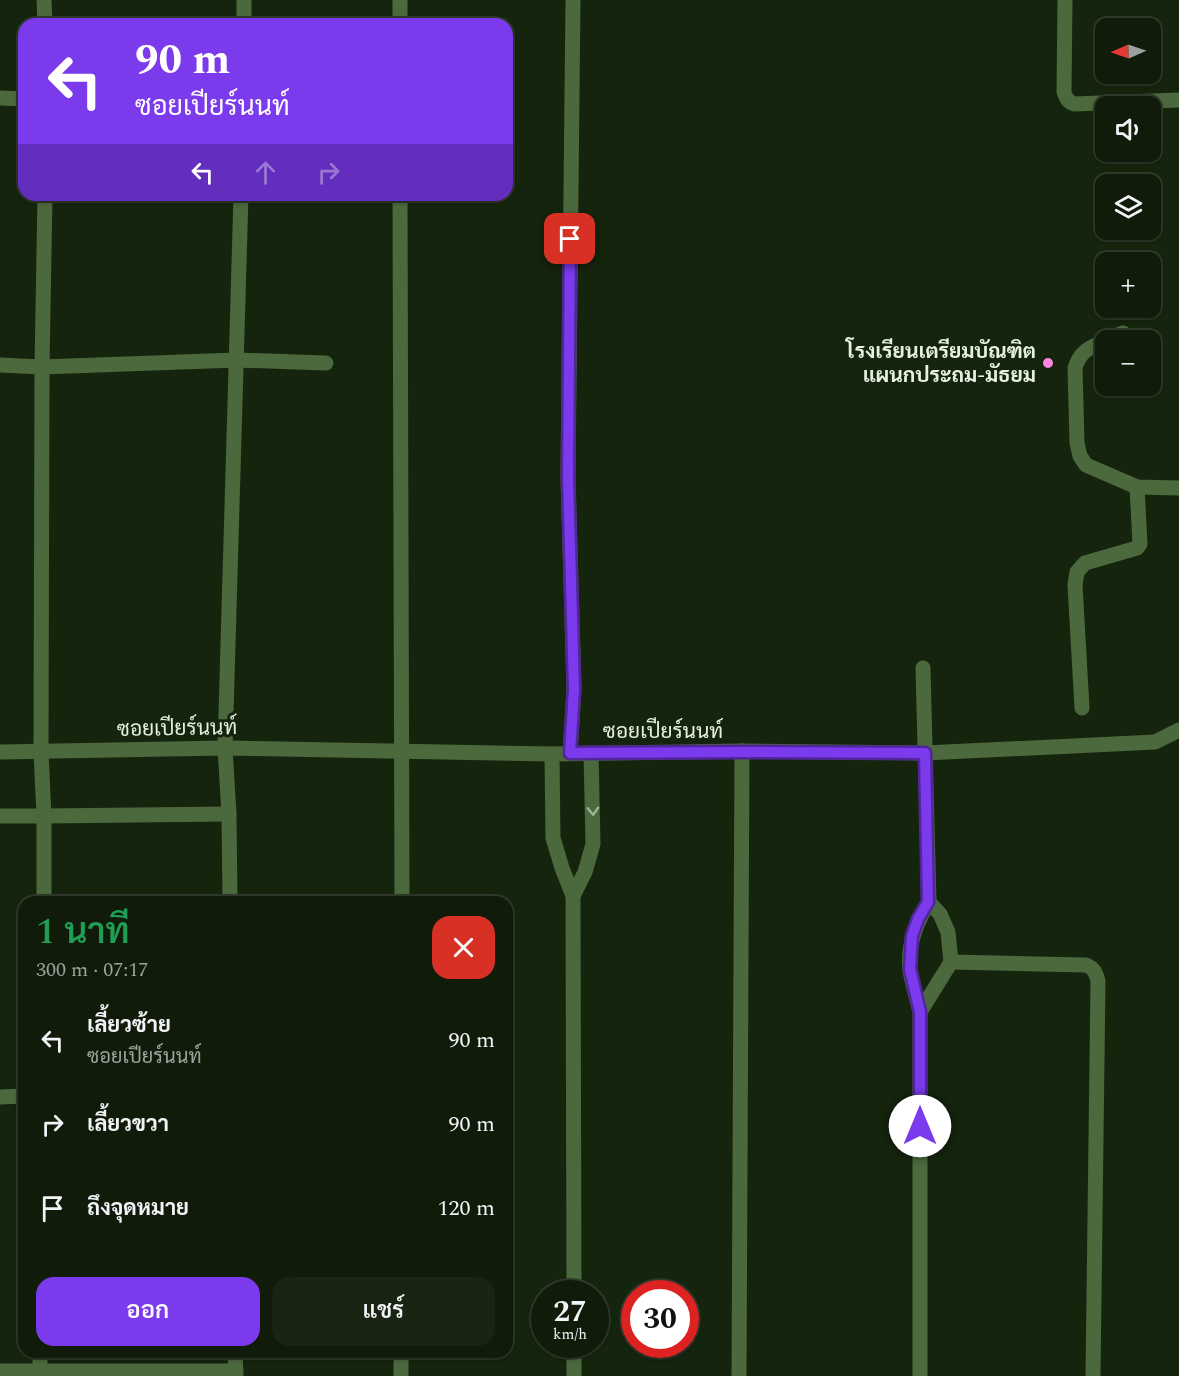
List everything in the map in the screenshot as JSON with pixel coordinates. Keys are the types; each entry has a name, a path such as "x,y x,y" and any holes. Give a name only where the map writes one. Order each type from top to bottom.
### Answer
{"street":[{"path":"44,0 45,18"},
{"path":"244,0 244,18"},
{"path":"400,0 400,18"},
{"path":"570,753 574,689 568,477 573,0"},
{"path":"1065,0 1065,98 1074,104 1179,100"},
{"path":"0,98 18,99"},
{"path":"44,896 41,752 45,201"},
{"path":"230,896 225,748 241,201"},
{"path":"400,201 402,896"},
{"path":"1095,346 1087,349 1075,368 1077,443 1080,456 1086,465 1137,487 1179,488"},
{"path":"0,365 42,367 237,360 326,363"},
{"path":"1082,708 1075,585 1077,572 1085,563 1137,548 1140,543 1137,487"},
{"path":"920,1376 920,1012 910,969 912,936 918,919 928,902 923,668"},
{"name":"ซอยเปียร์นนท์","path":"0,752 225,748 552,754 925,753 1155,742 1179,730"},
{"path":"739,1376 742,752"},
{"path":"573,896 585,872 593,844 591,753"},
{"path":"552,754 553,838 573,896 574,1280"},
{"path":"0,816 229,814"},
{"path":"920,1012 951,962 948,933 940,914 928,902"},
{"path":"951,962 1086,965 1095,972 1098,981 1093,1376"},
{"path":"0,1097 18,1096"},
{"path":"0,1371 236,1374 235,1358"},
{"path":"401,1358 401,1376"},
{"path":"574,1358 574,1376"}],"place":[{"name":"โรงเรียนเตรียมบัณฑิต แผนกประถม-มัธยม","path":"1048,363"}],"route":[{"path":"570,239 568,477 574,689 570,753 925,753 928,902 918,919 912,936 910,969 920,1012 920,1126"}]}
